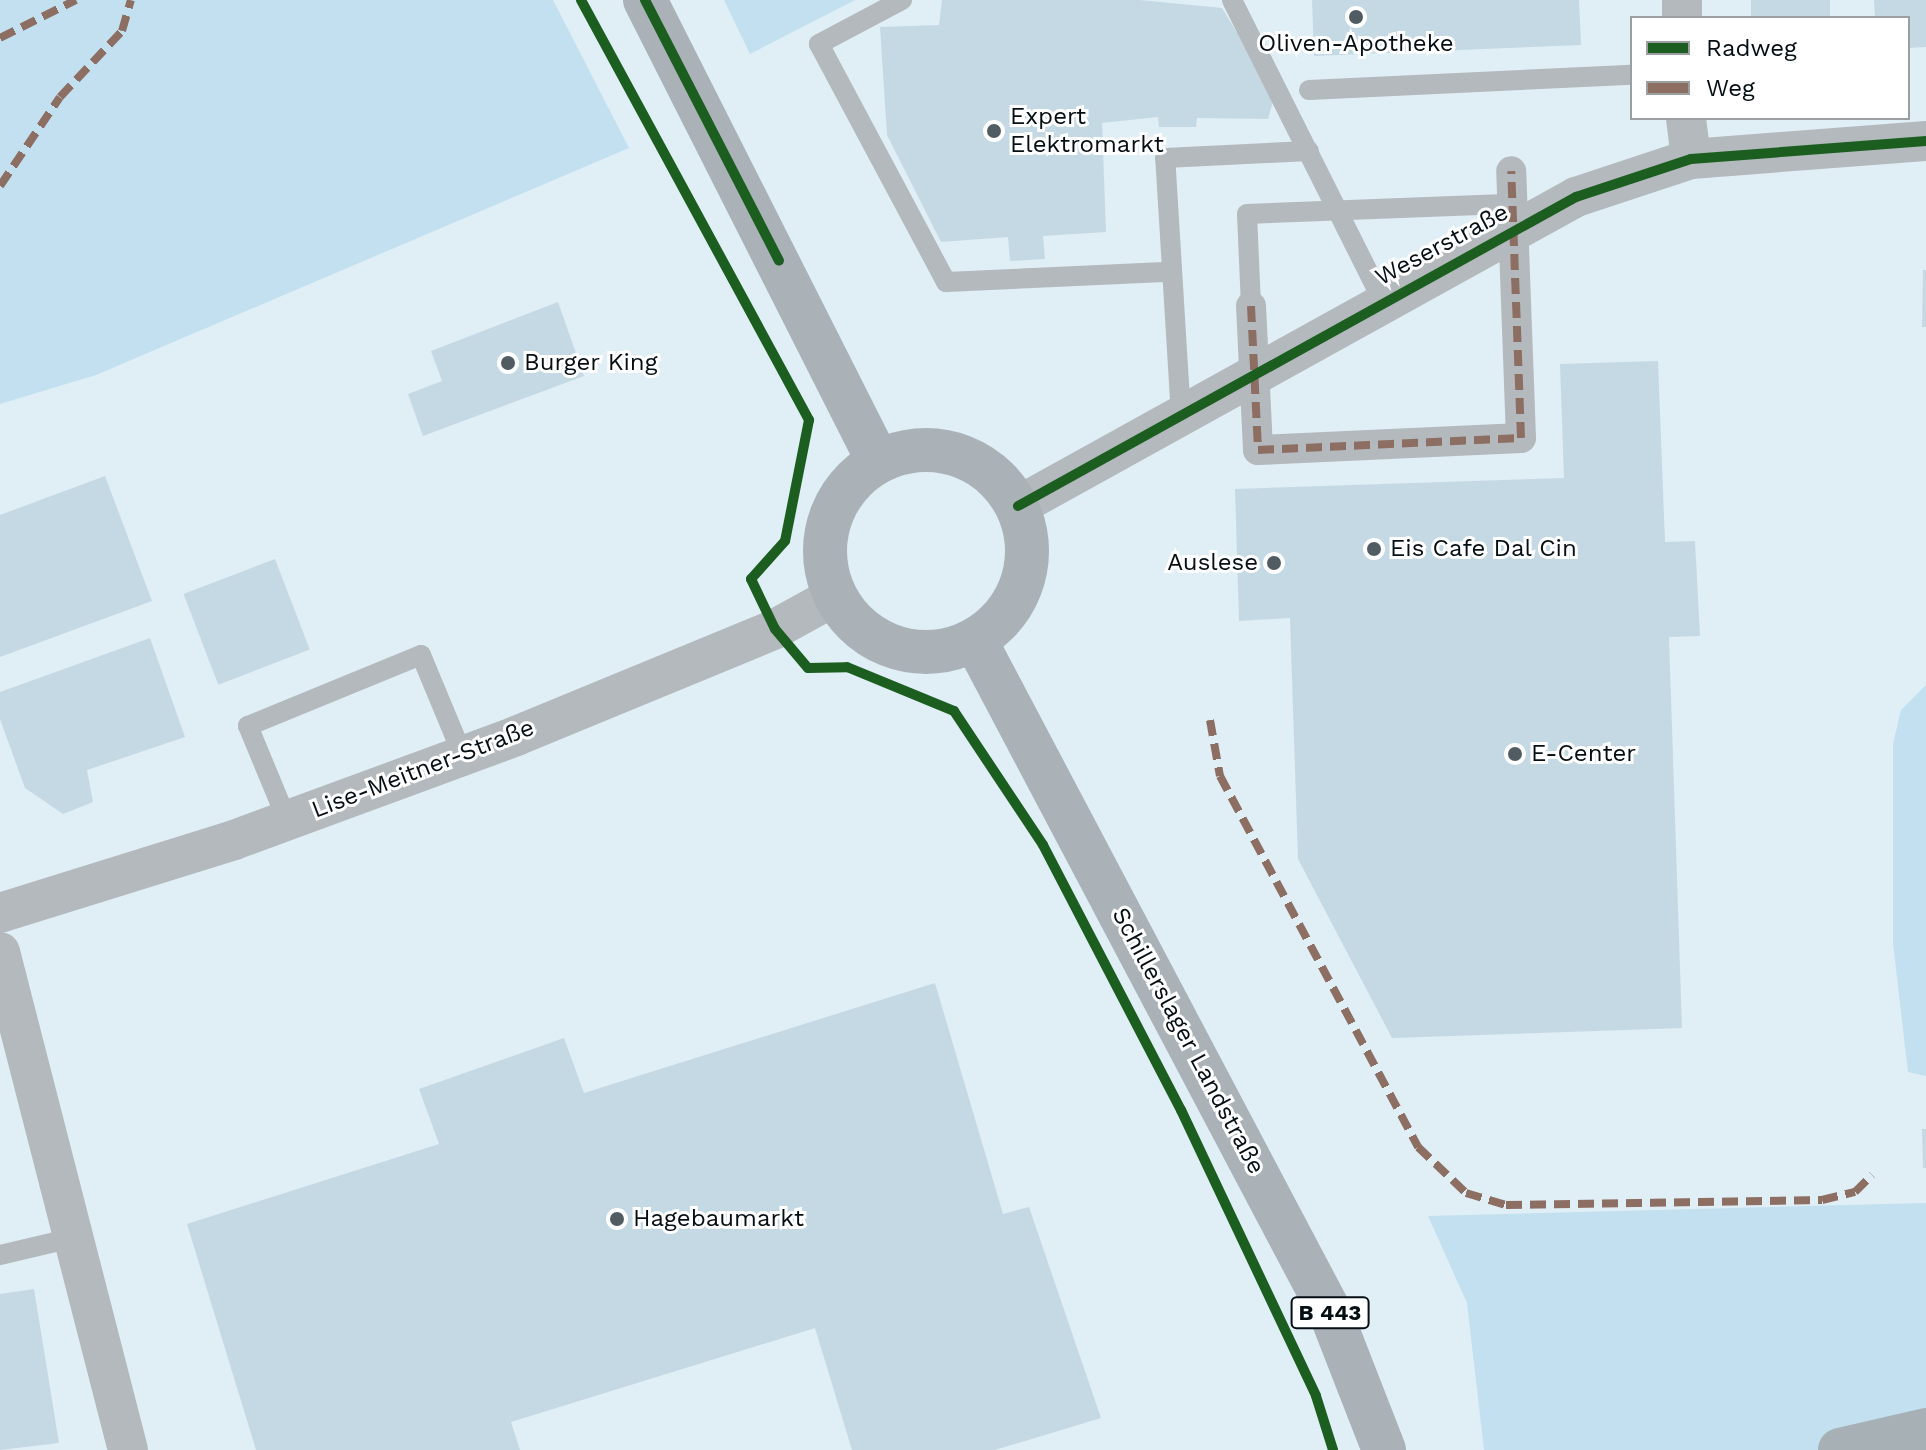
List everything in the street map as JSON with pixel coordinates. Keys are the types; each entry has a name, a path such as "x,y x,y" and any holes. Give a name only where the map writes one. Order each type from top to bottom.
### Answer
{"highway":[{"path":"1852,1446 1926,1430"}],"main road":[{"path":"645,0 878,461"},
{"path":"920,450 973,460 1018,506 1028,563 1019,592 975,640 930,653 903,649 855,624 835,596 824,550 828,523 839,498 878,461 920,450"},
{"name":"Schillerslager Landstraße","path":"975,640 1310,1273 1384,1450"},
{"path":"1852,1446 1926,1440"}],"street":[{"path":"1686,120 1691,159"},
{"name":"Weserstraße","path":"1018,506 1258,374 1512,217 1691,159 1926,141"},
{"path":"1251,306 1258,374 1258,450 1521,438 1511,171"},
{"name":"Lise-Meitner-Straße","path":"0,913 287,820 463,756 775,629 835,596"},
{"path":"0,952 128,1450"}],"lane":[{"path":"902,0 819,44 946,282 1170,272"},
{"path":"1232,0 1382,299"},
{"path":"1309,90 1630,75"},
{"path":"1181,416 1165,158 1309,151"},
{"path":"1251,306 1247,214 1337,209 1512,217"},
{"path":"287,820 248,726 421,655 463,756"},
{"path":"0,1255 72,1238"}],"shaded area":[{"path":"0,0 553,0 629,148 96,375 0,404"},
{"path":"724,0 855,0 750,54"},
{"path":"1926,685 1926,1076 1908,1072 1893,943 1893,744 1901,710"},
{"path":"1926,1203 1926,1450 1484,1450 1467,1303 1428,1216"}],"building":[{"name":"Expert Elektromarkt","path":"942,0 1140,0 1222,8 1275,94 1268,119 1197,118 1196,127 1159,127 1158,117 1102,123 1106,232 1043,236 1045,259 1010,261 1008,237 941,242 887,135 880,27 939,25"},
{"path":"1312,0 1579,0 1581,45 1314,56"},
{"path":"1751,0 1830,0 1830,16 1751,16"},
{"path":"1874,0 1926,0 1926,47 1910,48 1910,16 1875,16"},
{"path":"1923,270 1926,270 1926,327 1922,327"},
{"name":"Burger King","path":"558,302 584,376 423,436 408,394 442,381 431,351"},
{"path":"1658,361 1665,542 1695,541 1700,636 1669,637 1682,1028 1392,1038 1298,859 1290,618 1239,621 1235,489 1564,478 1560,364"},
{"path":"105,476 152,601 0,657 0,515"},
{"path":"275,559 310,650 218,685 184,594"},
{"path":"150,638 185,737 87,770 93,802 63,814 25,788 0,719 0,692"},
{"name":"Hagebaumarkt","path":"935,983 1003,1214 1029,1207 1101,1418 995,1450 852,1450 815,1328 511,1422 520,1450 256,1450 187,1224 439,1144 419,1089 564,1038 584,1093"},
{"path":"1922,1129 1926,1129 1926,1168 1923,1168"},
{"path":"34,1289 59,1443 0,1450 0,1294"}],"marked path":[{"path":"0,38 76,0"},
{"path":"0,186 60,97 122,31 131,0"},
{"path":"1251,306 1258,450 1521,438 1511,171"},
{"path":"1210,720 1220,776 1418,1147 1466,1193 1506,1205 1822,1200 1855,1192 1872,1175"}],"cycle path":[{"path":"581,0 809,420 785,541 751,579 775,629 808,668 847,667 954,711 1043,845 1181,1110 1316,1396 1333,1450"},
{"path":"645,0 779,261"},
{"path":"1018,506 1576,197 1691,159 1926,141"}],"place":[{"name":"Oliven-Apotheke","path":"1356,17"},
{"name":"Expert Elektromarkt","path":"994,131"},
{"name":"Burger King","path":"508,363"},
{"name":"Eis Cafe Dal Cin","path":"1374,549"},
{"name":"Auslese","path":"1274,563"},
{"name":"E-Center","path":"1515,754"},
{"name":"Hagebaumarkt","path":"617,1219"}]}
